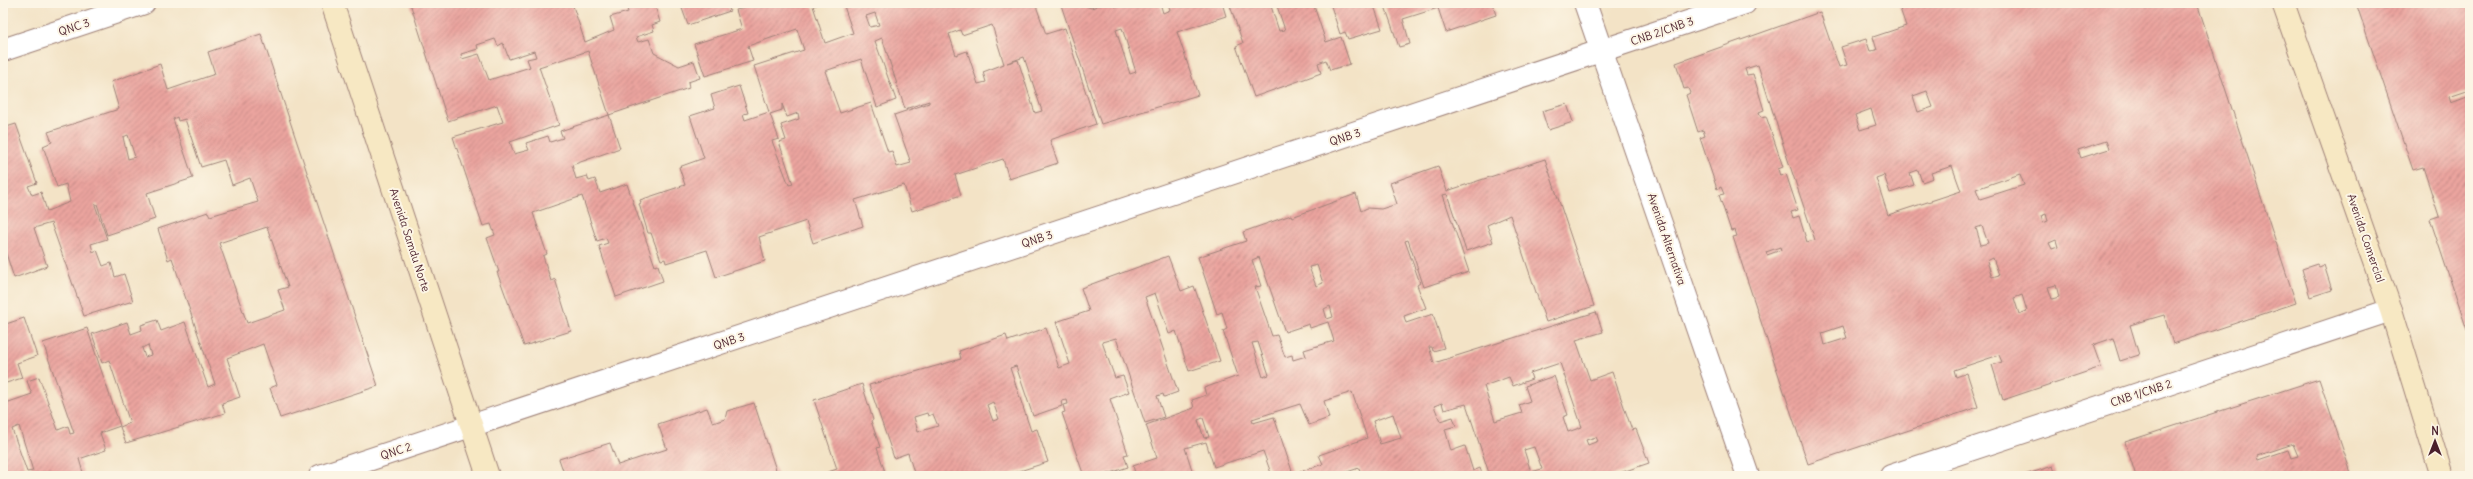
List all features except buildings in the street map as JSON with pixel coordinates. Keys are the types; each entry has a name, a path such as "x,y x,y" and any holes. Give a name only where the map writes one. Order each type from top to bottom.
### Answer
{"main road":[{"name":"Avenida Samdu Norte","path":"332,3 488,476"},
{"name":"Avenida Comercial","path":"2283,3 2391,310 2442,476"}],"street":[{"name":"QNC 3","path":"3,50 144,3"},
{"name":"Avenida Alternativa","path":"1585,3 1748,476"},
{"name":"CNB 2/CNB 3","path":"1602,52 1745,3"},
{"name":"QNB 3","path":"472,426 1602,52"},
{"name":"CNB 1/CNB 2","path":"1891,476 2391,310"},
{"name":"QNC 2","path":"320,476 472,426"}]}
